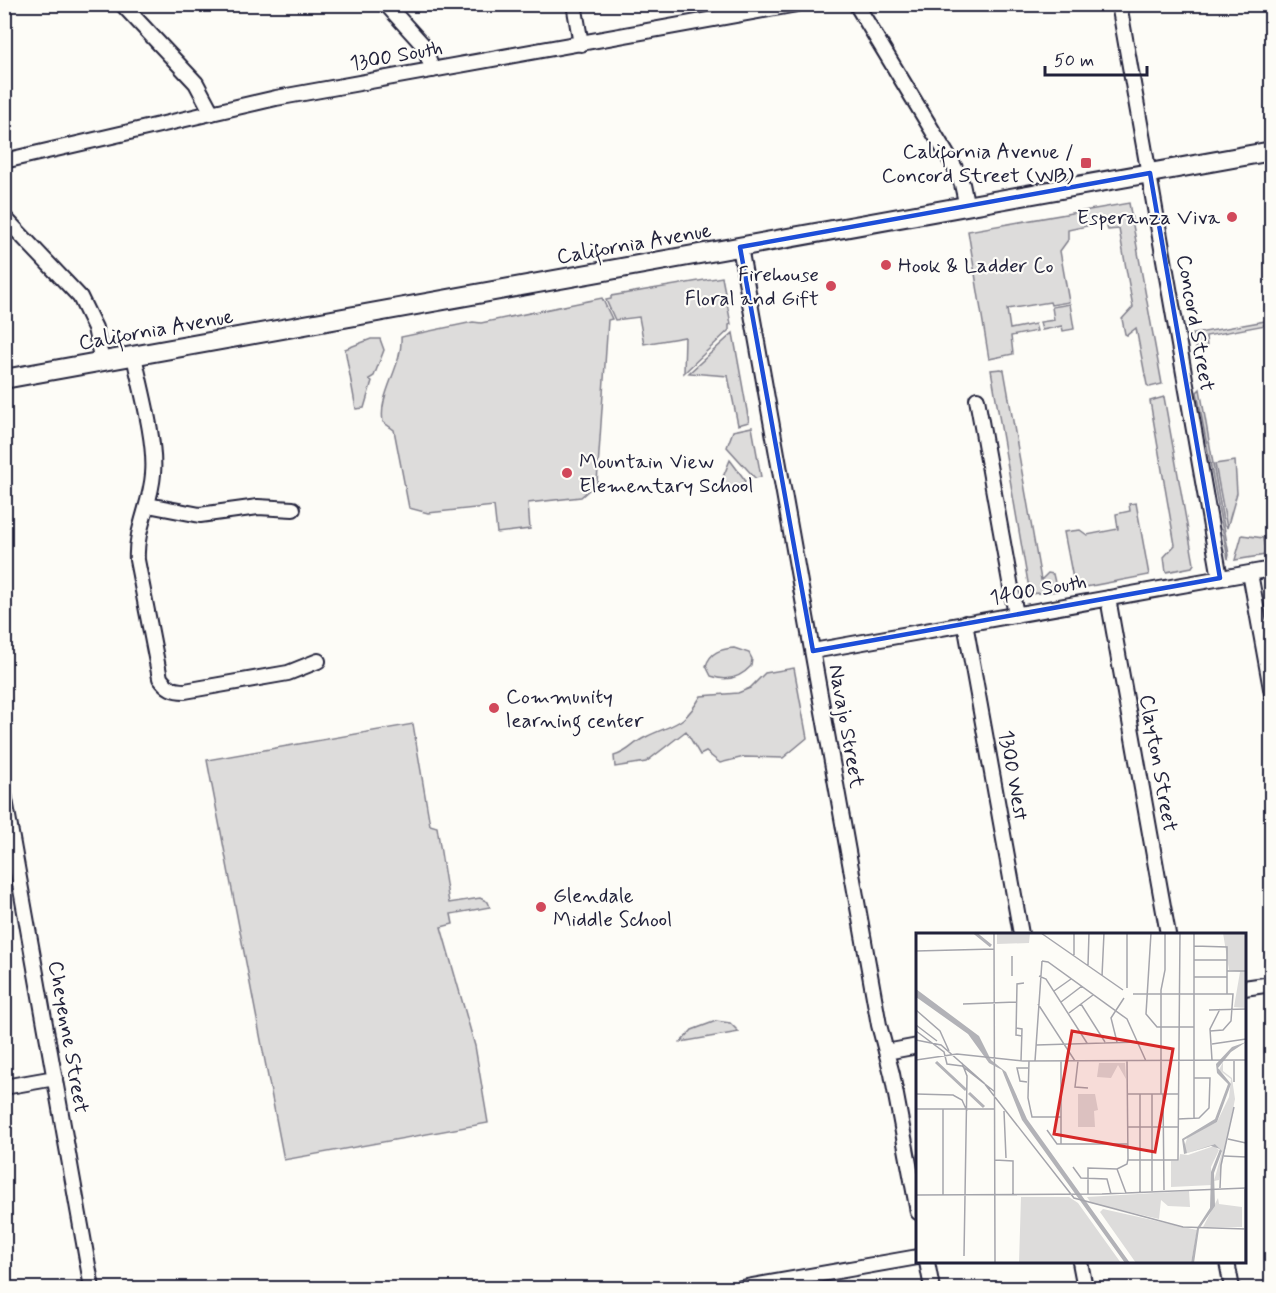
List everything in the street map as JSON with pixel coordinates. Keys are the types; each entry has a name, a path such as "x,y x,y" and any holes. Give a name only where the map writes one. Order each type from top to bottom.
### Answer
{"main road":[{"name":"California Avenue","path":"4,379 1272,151"}],"street":[{"path":"122,4 196,83 212,113"},
{"path":"386,4 423,45 434,70"},
{"path":"574,4 581,44"},
{"name":"1300 South","path":"4,161 298,94 797,4"},
{"path":"856,4 954,168 962,184 967,207"},
{"name":"Concord Street","path":"1119,4 1220,578"},
{"path":"4,217 80,297 95,328 102,362"},
{"name":"Navajo Street","path":"740,247 886,1052 916,1202"},
{"path":"134,356 153,472 148,504 138,537 137,560 160,678 166,687 175,691 185,690 288,673 318,661"},
{"path":"977,399 1016,615"},
{"path":"148,504 200,515 258,507 292,508"},
{"name":"1400 South","path":"813,651 1272,569"},
{"path":"1250,573 1272,694"},
{"name":"Clayton Street","path":"1108,598 1168,933"},
{"name":"1300 West","path":"965,623 1021,933"},
{"name":"Cheyenne Street","path":"4,794 92,1288"},
{"path":"1246,988 1272,984"},
{"path":"886,1052 916,1046"},
{"path":"4,1087 55,1078"},
{"path":"741,1288 916,1257"},
{"path":"927,1263 932,1288"},
{"path":"1080,1263 1085,1288"},
{"path":"1227,1263 1232,1288"}],"highlighted area":[{"path":"1150,173 1220,578 813,651 740,247"}],"shaded area":[{"path":"1129,203 1162,384 1150,387 1147,385 1136,328 1127,335 1125,334 1122,319 1133,307 1119,229 1108,230 1105,222 1068,230 1068,240 1060,251 1069,302 1051,305 1050,302 1007,309 1010,329 1035,324 1037,331 1011,336 1013,354 989,359 968,231"},
{"path":"722,277 731,324 729,330 684,373 685,337 644,344 639,317 615,320 606,300 611,299 611,296"},
{"path":"602,298 612,319 608,320 597,483 581,497 528,503 530,529 497,533 494,506 428,513 409,508 394,430 383,422 382,411 401,348 401,337"},
{"path":"1070,304 1074,329 1063,331 1062,326 1042,330 1040,322 1054,320 1052,307"},
{"path":"1271,320 1271,324 1206,336 1207,348 1196,350 1193,334"},
{"path":"733,333 749,422 738,425 728,376 689,373"},
{"path":"371,339 380,339 384,350 374,376 369,379 372,381 364,408 356,409 345,349"},
{"path":"991,370 1004,370 1041,580 1048,573 1053,574 1057,591 1030,594"},
{"path":"1200,389 1229,555 1228,559 1197,392"},
{"path":"1164,397 1194,564 1192,567 1166,572 1164,557 1175,545 1150,401"},
{"path":"752,427 761,477 755,478 727,447 733,431"},
{"path":"730,460 745,480 744,485 730,494 721,482"},
{"path":"1235,461 1237,493 1227,528 1215,464"},
{"path":"1136,503 1149,575 1075,589 1064,532 1080,530 1087,535 1118,529 1116,514 1130,511 1129,504"},
{"path":"1242,535 1263,538 1264,545 1271,543 1271,554 1235,560"},
{"path":"734,648 749,653 752,659 751,666 733,678 722,679 711,676 706,666 710,657 720,650"},
{"path":"794,668 807,738 783,758 744,757 720,763 706,752 700,755 686,731 646,762 615,767 614,756 624,752 641,739 683,719 701,696 738,693 750,688 765,673"},
{"path":"413,724 430,825 437,827 449,903 480,898 488,902 490,907 451,914 453,924 441,927 475,1046 488,1123 284,1160 207,760"},
{"path":"716,1021 730,1023 739,1032 681,1042 692,1030"}],"place":[{"name":"California Avenue / Concord Street (WB)","path":"1086,163"},
{"name":"Esperanza Viva","path":"1232,217"},
{"name":"Hook & Ladder Co","path":"886,265"},
{"name":"Firehouse Floral and Gift","path":"831,286"},
{"name":"Mountain View Elementary School","path":"567,473"},
{"name":"Community learning center","path":"494,708"},
{"name":"Glendale Middle School","path":"541,907"}]}
